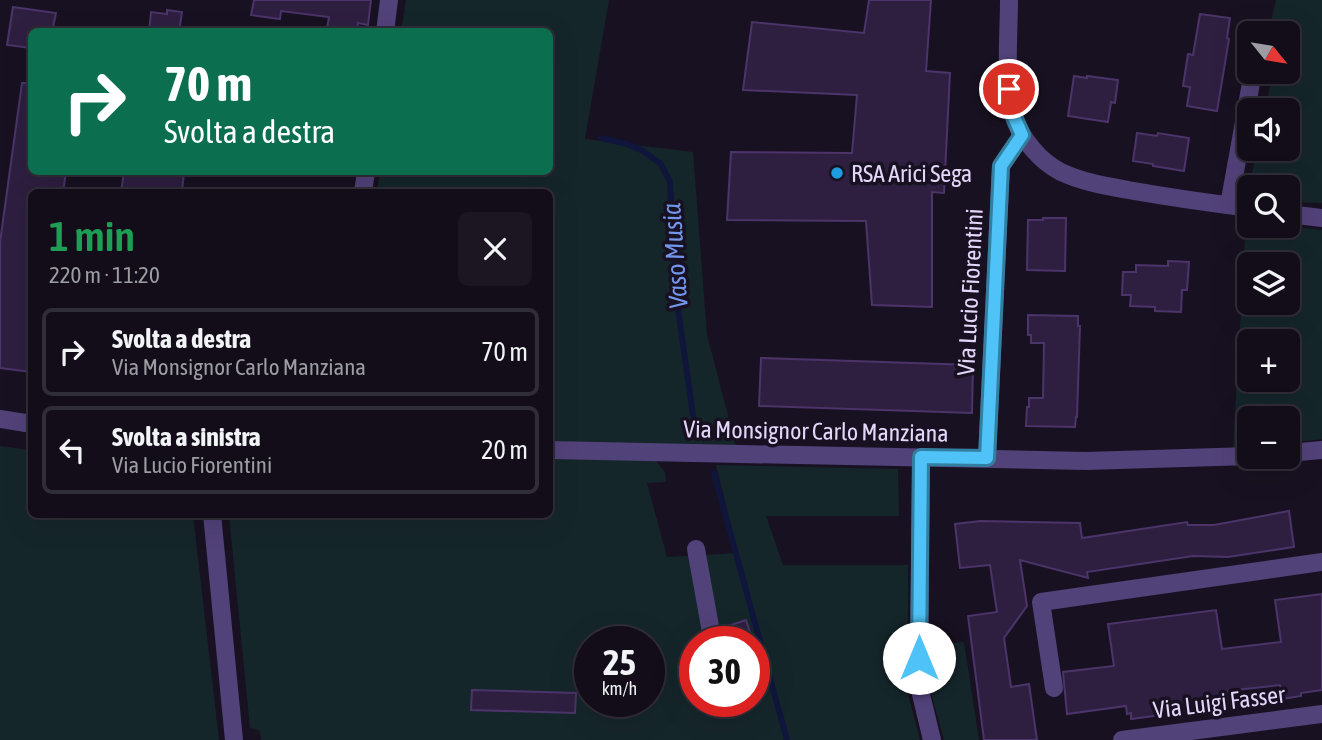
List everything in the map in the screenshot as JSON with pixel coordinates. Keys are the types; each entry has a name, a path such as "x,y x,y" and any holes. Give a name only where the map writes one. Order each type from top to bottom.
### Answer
{"street":[{"path":"386,28 390,0"},
{"path":"1009,0 1009,89 1014,117 1022,135 1038,155 1061,172 1097,184 1237,206"},
{"path":"1229,205 1251,84"},
{"name":"Via Lucio Fiorentini","path":"987,458 1001,166 1022,135"},
{"path":"1300,215 1322,218"},
{"path":"0,419 28,423"},
{"name":"Via Monsignor Carlo Manziana","path":"553,450 1086,461 1237,456"},
{"path":"1300,452 1322,450"},
{"path":"921,457 919,686 932,740"},
{"path":"212,518 234,740"},
{"path":"696,549 710,626"},
{"path":"1054,688 1041,602 1322,562"},
{"name":"Via Luigi Fasser","path":"1122,740 1322,714"}],"shaded area":[{"path":"406,0 609,0 585,139 693,152 707,335 738,454 553,450 553,189 377,189 380,175 553,175 553,28 401,28"},
{"path":"1276,0 1322,0 1322,203 1300,202 1300,175 1251,175 1254,161 1300,161 1300,98 1268,98 1270,84 1300,84 1300,21 1271,21"},
{"path":"1300,227 1322,230 1322,439 1300,442 1300,406 1237,406 1237,450 1233,450 1237,380 1237,392 1300,392 1300,329 1240,329 1241,315 1300,315 1300,252 1244,252 1245,238 1300,238"},
{"path":"0,446 28,450 28,518 193,518 219,740 0,740"},
{"path":"553,457 654,459 665,472 666,482 647,483 667,557 738,553 716,465 898,469 899,516 766,516 783,565 908,565 908,694 920,740 261,740 260,731 250,728 229,518 553,518"},
{"path":"964,642 979,740 944,740 929,686 932,645"}],"building":[{"path":"254,0 371,0 368,25 358,23 357,28 327,28 329,17 281,11 280,19 251,15"},
{"name":"RSA Arici Sega","path":"869,0 931,0 926,71 950,73 944,193 932,192 932,307 872,305 866,221 727,220 731,152 852,153 857,95 743,90 752,22 864,33"},
{"path":"13,7 56,13 53,28 28,28 28,48 7,45"},
{"path":"167,10 182,12 180,28 149,28 151,12 167,14"},
{"path":"1200,14 1230,18 1217,111 1187,106 1190,87 1183,86 1188,54 1193,55"},
{"path":"1074,76 1118,80 1115,103 1111,102 1108,122 1068,116"},
{"path":"22,83 28,83 28,175 66,175 63,189 28,189 28,372 0,368 0,242"},
{"path":"1137,133 1189,138 1184,171 1133,161"},
{"path":"124,175 184,175 182,189 121,189"},
{"path":"1066,218 1065,271 1027,270 1028,220"},
{"path":"1168,261 1189,262 1187,290 1182,290 1181,312 1130,306 1131,295 1122,295 1123,272 1136,272 1136,265 1168,266"},
{"path":"1028,315 1078,316 1080,326 1075,427 1026,426 1029,398 1043,398 1044,343 1031,343 1031,335 1028,335"},
{"path":"761,358 973,365 972,413 759,406"},
{"path":"1289,511 1294,547 1228,557 1193,556 1087,572 1088,578 1020,560 1027,606 1004,638 1011,687 1029,684 1037,740 984,740 968,616 997,612 990,565 960,568 955,524 981,521 1080,523 1082,538 1187,522 1188,525 1214,525"},
{"path":"1322,594 1322,690 1282,699 1280,685 1228,691 1230,706 1131,719 1131,713 1127,714 1126,706 1067,714 1063,672 1114,666 1108,624 1216,610 1222,649 1281,642 1275,600"},
{"path":"746,620 748,626 728,626"},
{"path":"472,690 574,693 574,713 471,710"}],"waterway":[{"name":"Vaso Musia","path":"601,138 643,151 661,164 670,182 677,302 693,415"},
{"name":"Vaso Musia","path":"714,473 787,740"}],"place":[{"name":"RSA Arici Sega","path":"837,173"}],"route":[{"path":"919,658 921,457 987,458 1001,166 1022,135 1014,117 1009,89"}]}
